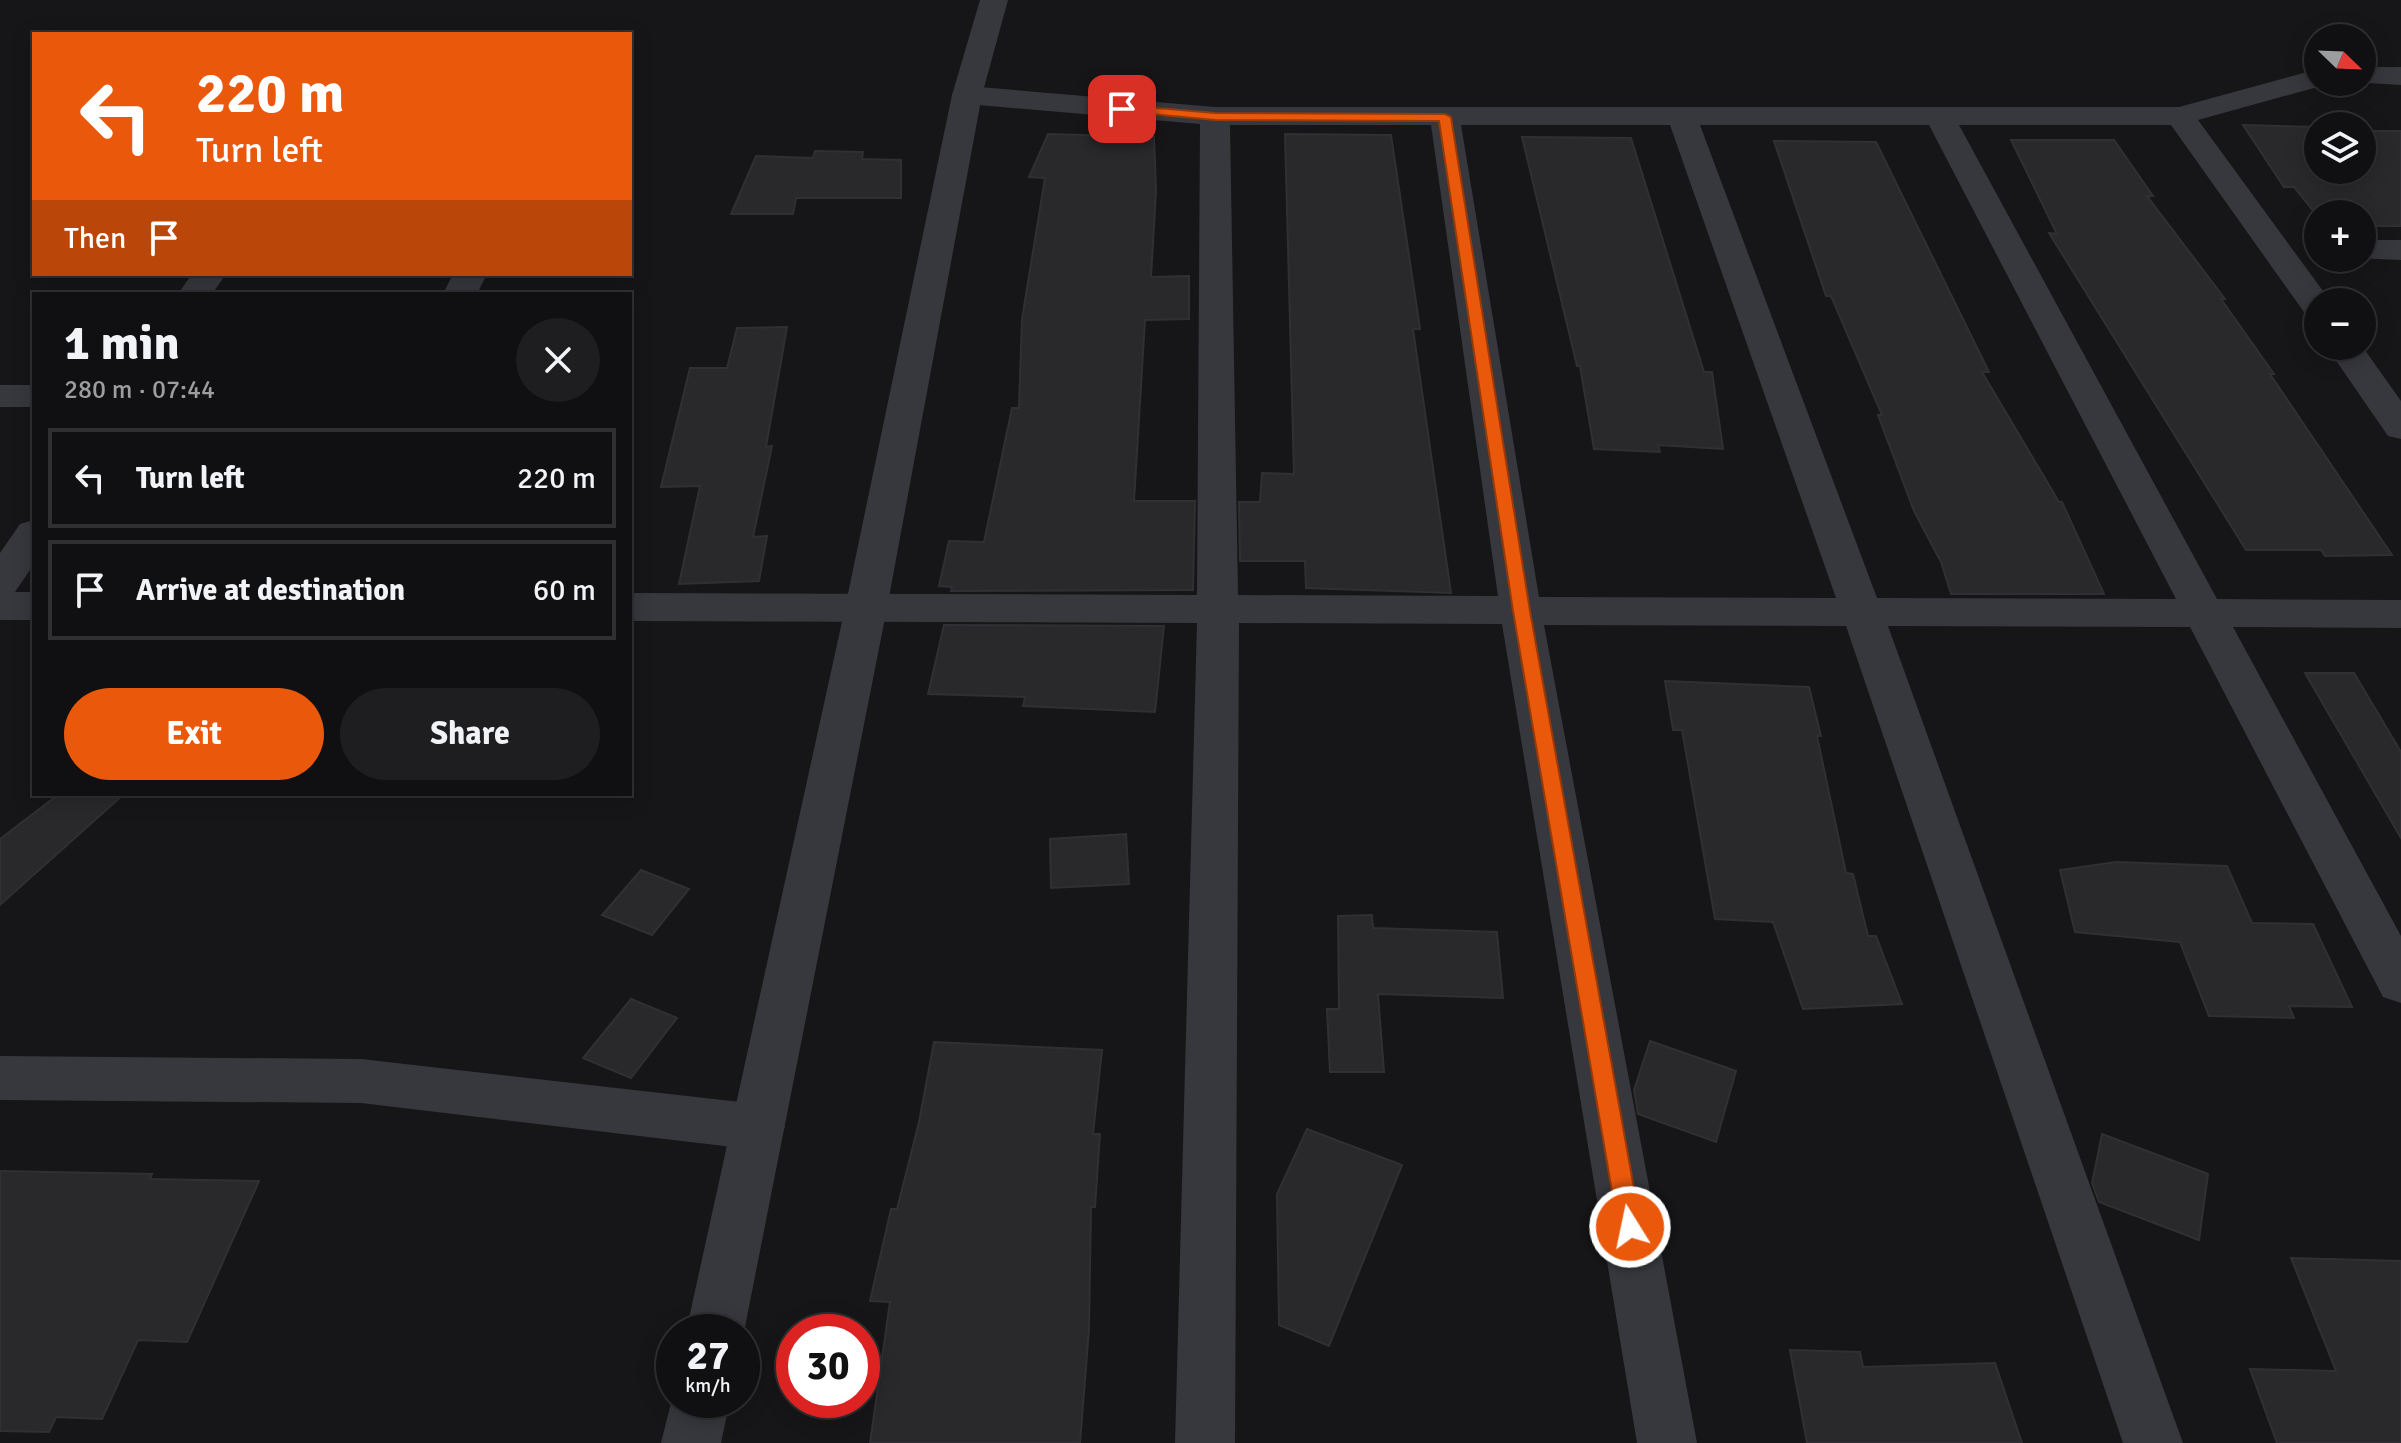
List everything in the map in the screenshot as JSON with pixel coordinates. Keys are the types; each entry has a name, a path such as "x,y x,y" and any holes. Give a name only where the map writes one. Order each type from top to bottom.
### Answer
{"street":[{"path":"719,1314 866,608 967,95 994,0"},
{"path":"2376,76 2401,76"},
{"path":"967,95 1215,116 2180,116 2304,82"},
{"path":"1205,1443 1218,609 1215,116"},
{"path":"1939,116 2401,983"},
{"path":"2180,116 2304,288"},
{"path":"1445,117 1521,611 1667,1443"},
{"path":"1682,117 1862,612 2153,1443"},
{"path":"2277,248 2304,249"},
{"path":"2376,250 2401,250"},
{"path":"2356,360 2391,399 2401,428"},
{"path":"0,396 32,396"},
{"path":"0,584 32,536"},
{"path":"0,606 32,606"},
{"path":"632,607 2401,614"},
{"path":"0,1078 361,1081 758,1127"},
{"path":"691,1443 696,1418"}],"building":[{"path":"2243,125 2304,127 2304,184 2376,184 2376,131 2401,131 2401,226 2376,226 2376,200 2304,200 2294,187 2284,187"},
{"path":"1048,134 1154,137 1156,191 1151,277 1189,276 1189,319 1145,320 1134,501 1195,501 1193,590 951,591 952,587 939,586 949,541 984,542 1012,408 1019,408 1022,319 1045,178 1029,177"},
{"path":"1285,134 1391,135 1420,329 1413,329 1451,593 1306,588 1305,561 1240,561 1239,502 1260,502 1262,473 1294,474"},
{"path":"1522,137 1631,138 1704,372 1712,372 1723,449 1658,445 1660,452 1594,449 1580,366 1577,366"},
{"path":"2011,140 2114,140 2153,196 2147,196 2225,299 2221,299 2274,374 2270,374 2392,555 2325,556 2321,550 2246,550 2049,233 2057,234"},
{"path":"1774,141 1876,142 1989,372 1982,372 2059,502 2062,502 2104,594 1951,594 1941,562 1914,511 1878,415 1882,415 1831,296 1826,296"},
{"path":"815,151 863,152 862,159 901,160 901,198 796,198 793,214 731,214 756,156 813,158"},
{"path":"787,327 766,447 772,446 753,537 767,536 759,581 679,584 700,486 661,487 690,368 727,368 737,328"},
{"path":"944,625 1164,626 1155,712 1023,706 1025,697 928,694"},
{"path":"2305,673 2354,673 2401,752 2401,838"},
{"path":"1665,681 1809,687 1846,873 1853,874 1868,936 1876,936 1902,1004 1803,1009 1773,922 1715,919 1682,730 1673,730"},
{"path":"56,796 122,796 0,905 0,839"},
{"path":"1126,834 1129,884 1051,888 1050,839"},
{"path":"2116,862 2227,866 2252,923 2313,924 2352,1007 2289,1006 2294,1018 2209,1016 2180,942 2075,932 2060,870"},
{"path":"641,870 689,889 652,935 602,915"},
{"path":"1372,915 1373,928 1497,932 1503,998 1378,994 1384,1072 1330,1072 1327,1009 1339,1009 1338,916"},
{"path":"631,999 677,1018 631,1078 583,1058"},
{"path":"1650,1041 1736,1071 1716,1142 1638,1114 1634,1090"},
{"path":"934,1042 1102,1050 1093,1134 1100,1134 1095,1207 1091,1207 1089,1329 1080,1443 870,1443 874,1418 880,1418 880,1372 890,1302 870,1301 891,1209 897,1209 919,1122"},
{"path":"1307,1129 1402,1165 1329,1346 1279,1325 1277,1194"},
{"path":"2102,1134 2208,1174 2199,1240 2099,1202 2092,1183"},
{"path":"0,1171 152,1174 150,1179 259,1181 187,1342 138,1340 102,1419 56,1417 49,1432 0,1431"},
{"path":"2291,1258 2401,1261 2401,1443 2277,1443 2250,1369 2336,1371"},
{"path":"1790,1350 1860,1352 1863,1367 1995,1363 2022,1443 1807,1443"}],"route":[{"path":"1122,109 1215,116 1445,117 1521,611 1630,1227"}]}
